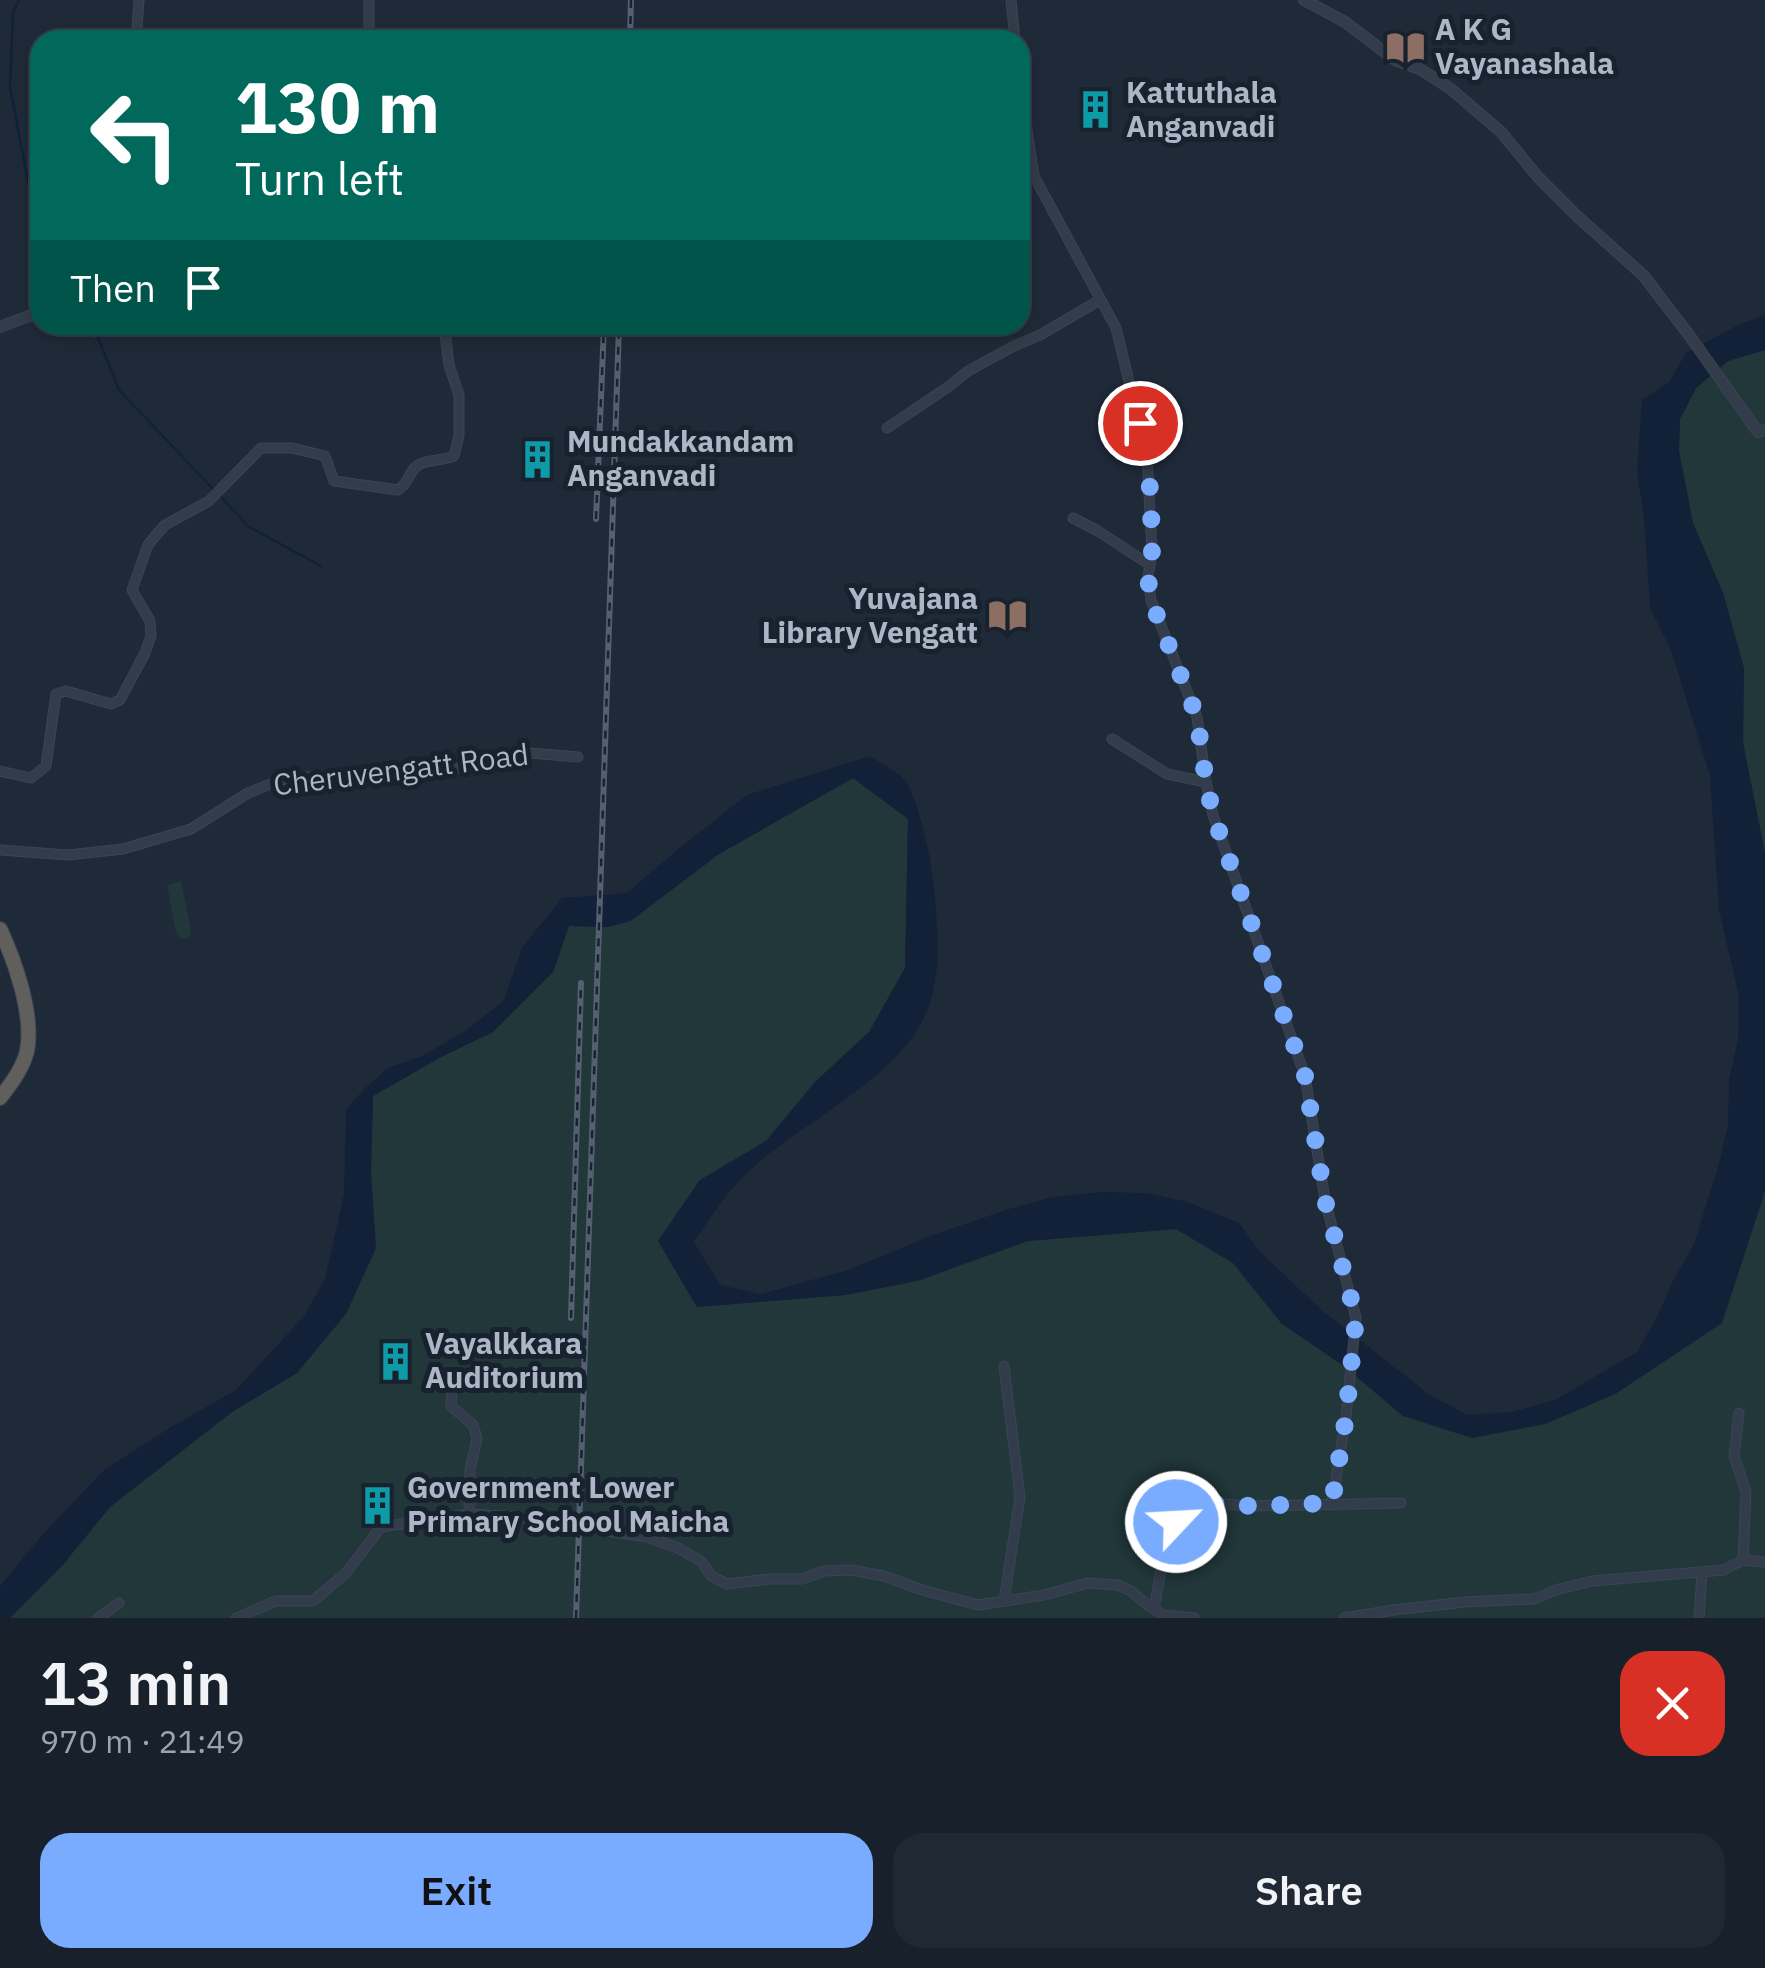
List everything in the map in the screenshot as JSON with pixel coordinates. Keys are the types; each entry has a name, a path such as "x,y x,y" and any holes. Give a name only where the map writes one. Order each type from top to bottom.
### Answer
{"highway":[{"path":"0,929 18,973 29,1029 27,1053 0,1098"}],"street":[{"path":"136,30 138,0"},
{"path":"368,30 369,0"},
{"path":"1011,0 1014,30"},
{"path":"1304,0 1345,22 1395,60 1420,69 1451,89 1501,132 1538,178 1643,275 1758,432 1765,430"},
{"path":"1030,150 1034,176 1116,328 1148,456 1151,600 1197,717 1213,814 1305,1076 1325,1200 1356,1318 1332,1503"},
{"path":"1030,175 1034,176"},
{"path":"887,428 968,370 1100,300"},
{"path":"0,327 30,316"},
{"path":"0,771 32,778 46,766 56,694 66,691 111,704 120,700 149,643 150,621 132,590 148,545 165,525 214,497 261,448 310,451 324,456 334,480 398,490 405,487 414,468 422,463 454,456 459,436 459,395 449,365 445,335"},
{"path":"1073,518 1150,565"},
{"path":"1112,739 1166,774 1206,782"},
{"name":"Cheruvengatt Road","path":"0,850 68,855 123,849 191,830 248,793 280,780 445,771 530,753 578,756"},
{"path":"1004,1366 1020,1497 1004,1600"},
{"path":"453,1374 451,1406 473,1425 477,1438 470,1470 469,1514"},
{"path":"1739,1413 1734,1456 1746,1492 1743,1560"},
{"path":"1154,1609 1178,1511 1194,1502 1252,1506 1402,1503"},
{"path":"236,1618 276,1600 313,1601 346,1573 381,1527 469,1514 549,1519"},
{"path":"582,1527 647,1537 678,1548 702,1562 711,1576 726,1584 802,1579 824,1571 851,1570 978,1605 1044,1596 1088,1584 1118,1585 1164,1615 1194,1618"},
{"path":"1344,1618 1465,1602 1534,1599 1593,1581 1730,1569 1743,1560 1765,1562"},
{"path":"1699,1618 1702,1572"},
{"path":"98,1618 119,1603"}],"green space":[{"path":"1765,350 1765,853 1743,743 1744,668 1723,593 1693,523 1679,451 1680,419 1696,388 1728,361"},
{"path":"853,778 908,818 905,968 869,1032 815,1082 766,1141 700,1180 658,1241 697,1307 845,1295 917,1281 1028,1241 1176,1229 1233,1263 1282,1324 1344,1366 1403,1416 1545,1424 1615,1394 1722,1323 1765,1191 1765,1618 10,1618 61,1567 110,1507 232,1412 297,1373 371,1171 373,1096 493,1032 553,972 569,926 607,927 631,921 719,854"},
{"path":"181,881 191,929 189,938 181,939 176,933 167,885"}],"water":[{"path":"1765,315 1765,350 1728,361 1696,388 1680,419 1679,451 1693,523 1723,593 1744,668 1743,743 1765,853 1765,1191 1722,1323 1615,1394 1545,1424 1472,1438 1403,1416 1344,1366 1282,1324 1233,1263 1176,1229 1028,1241 917,1281 845,1295 697,1307 658,1241 700,1180 766,1141 815,1082 869,1032 905,968 908,819 853,778 719,854 630,921 608,927 569,926 553,972 493,1032 373,1096 371,1171 376,1248 346,1314 297,1373 232,1412 110,1507 61,1567 10,1618 0,1618 0,1586 104,1470 236,1390 304,1316 325,1279 344,1194 346,1110 363,1090 388,1068 422,1056 467,1030 504,1000 522,948 562,898 627,893 747,795 870,756 907,783 924,833 933,876 937,929 937,971 931,1000 919,1027 879,1073 773,1151 720,1204 694,1242 720,1285 761,1294 848,1270 930,1236 1053,1197 1147,1193 1188,1202 1239,1223 1260,1252 1324,1312 1430,1395 1467,1415 1512,1412 1555,1400 1637,1352 1694,1244 1719,1164 1728,1124 1739,996 1719,910 1710,776 1671,650 1650,608 1637,472 1642,400 1669,382 1686,353"}],"waterway":[{"path":"19,0 13,13 10,87 30,187"},
{"path":"97,335 119,390 214,490"},
{"path":"220,496 249,527 321,566"}],"railway":[{"path":"630,30 631,0"},
{"path":"596,519 604,335"},
{"path":"576,1618 619,335"},
{"path":"571,1318 581,983"}],"place":[{"name":"A K G Vayanashala","path":"1405,47"},
{"name":"Kattuthala Anganvadi","path":"1096,110"},
{"name":"Mundakkandam Anganvadi","path":"537,459"},
{"name":"Yuvajana Library Vengatt","path":"1008,616"},
{"name":"Vayalkkara Auditorium","path":"395,1361"},
{"name":"Government Lower Primary School Maicha","path":"377,1505"}],"route":[{"path":"1140,423 1148,456 1151,600 1197,717 1213,814 1305,1076 1325,1200 1356,1318 1332,1503 1252,1506 1194,1502 1178,1511 1176,1522"}]}
